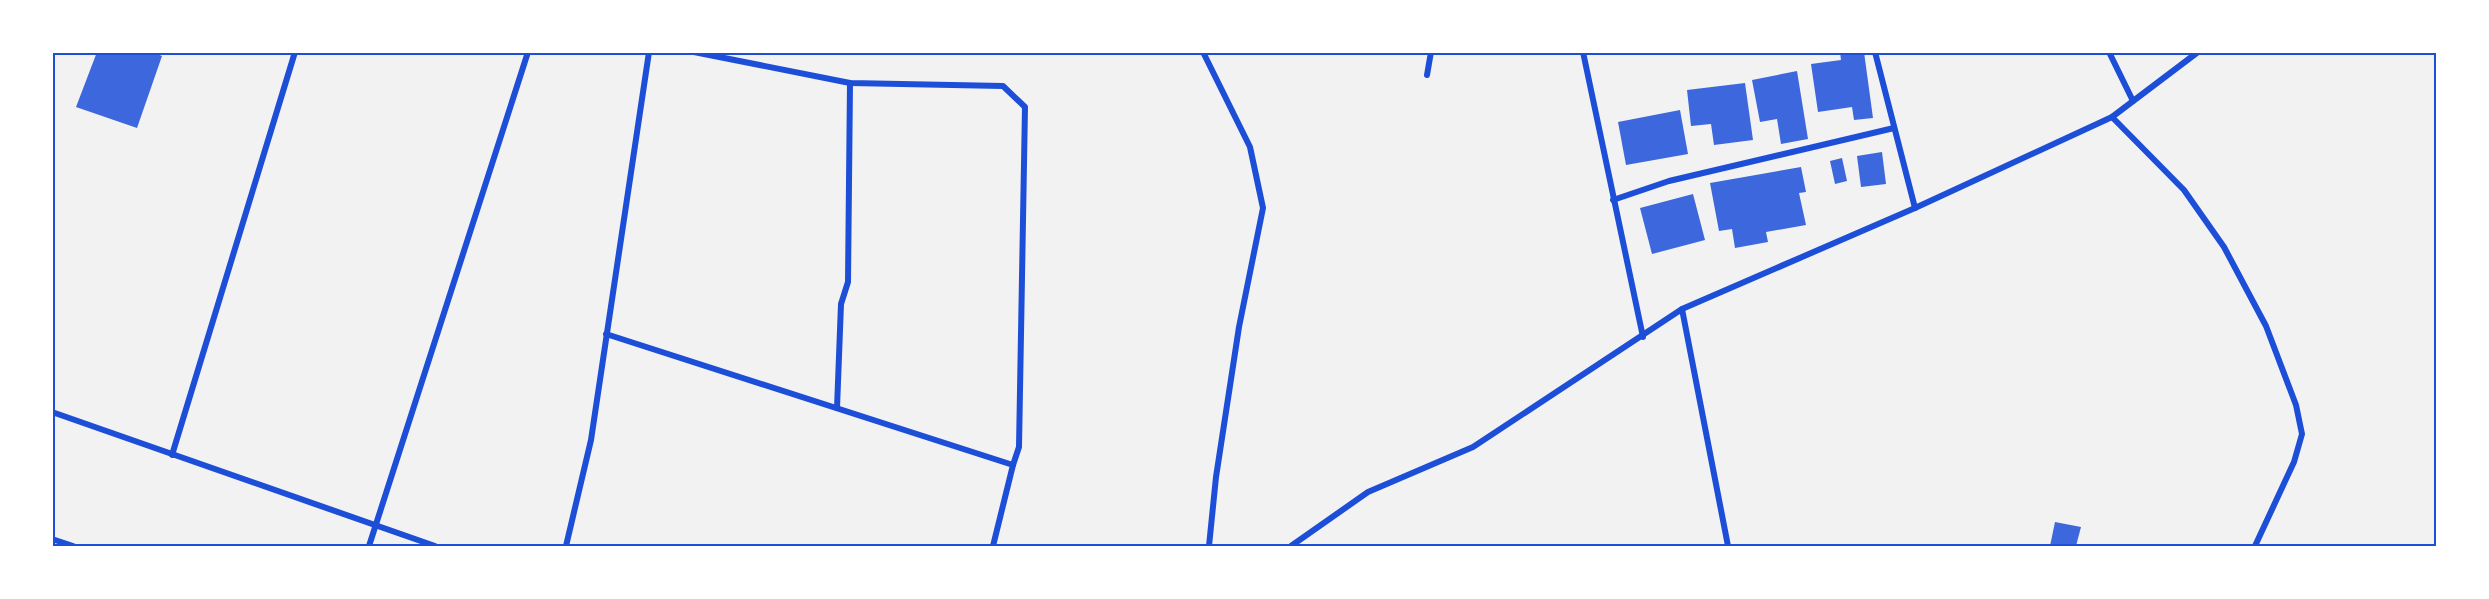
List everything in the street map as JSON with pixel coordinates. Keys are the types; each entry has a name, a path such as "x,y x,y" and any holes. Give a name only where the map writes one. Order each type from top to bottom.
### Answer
{"street":[{"path":"172,455 296,52"},
{"path":"369,546 528,52"},
{"path":"566,546 591,440 649,52"},
{"path":"694,52 850,83 1003,86 1025,107 1018,447 993,546"},
{"path":"1203,52 1251,147 1263,208 1239,327 1216,477 1209,546"},
{"path":"1426,75 1431,52"},
{"path":"1583,52 1643,337"},
{"path":"1875,52 1915,208"},
{"path":"2109,52 2133,101"},
{"path":"1291,546 1368,492 1473,447 1643,337 1682,309 1915,208 2112,117 2198,52"},
{"path":"837,408 841,304 848,282 850,83"},
{"path":"2112,117 2184,190 2224,247 2266,326 2296,405 2302,434 2294,462 2255,546"},
{"path":"1613,200 1669,182 1894,128"},
{"path":"1682,309 1728,546"},
{"path":"606,334 1013,465"},
{"path":"52,412 376,528 435,546"},
{"path":"52,539 73,546"}],"building":[{"path":"97,52 152,52 162,56 137,128 76,107"},
{"path":"1840,52 1864,52 1873,118 1854,120 1852,107 1818,112 1811,64 1841,60"},
{"path":"1797,71 1808,139 1781,144 1777,119 1760,122 1752,80"},
{"path":"1745,83 1753,140 1714,145 1711,124 1691,126 1687,90"},
{"path":"1680,110 1688,154 1626,165 1618,122"},
{"path":"1882,152 1886,184 1861,187 1857,156"},
{"path":"1842,158 1847,181 1835,184 1830,161"},
{"path":"1801,167 1806,192 1799,193 1806,225 1766,232 1768,242 1735,248 1732,229 1719,231 1710,183"},
{"path":"1693,194 1705,240 1652,254 1640,208"},
{"path":"2055,522 2081,527 2076,546 2050,546"}]}
